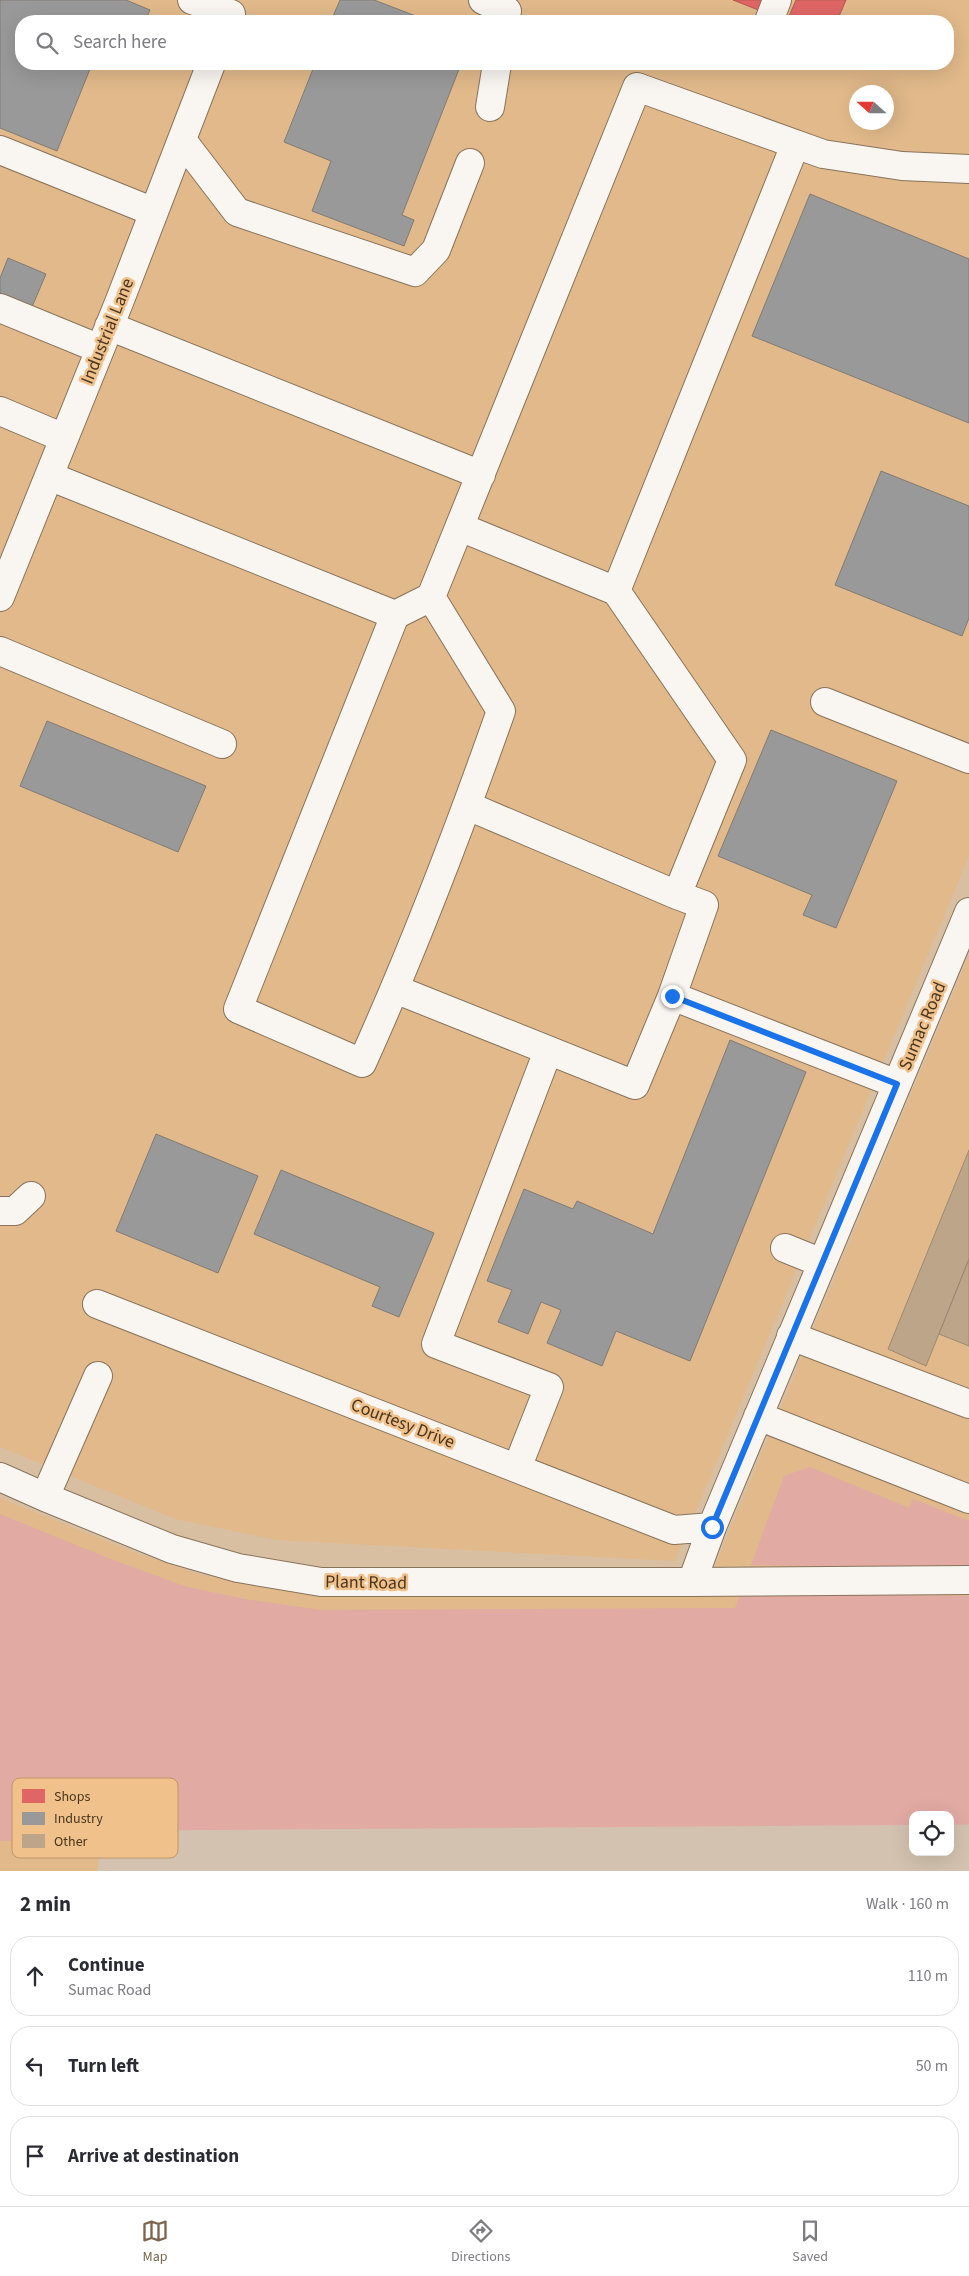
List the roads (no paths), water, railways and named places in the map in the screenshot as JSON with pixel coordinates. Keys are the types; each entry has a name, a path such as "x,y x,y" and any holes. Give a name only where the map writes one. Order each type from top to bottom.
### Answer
{"street":[{"path":"192,0 231,12"},
{"path":"483,0 507,11 506,15"},
{"path":"771,15 777,0"},
{"name":"Industrial Lane","path":"0,597 6,567 49,476 209,70"},
{"path":"490,107 497,70"},
{"path":"431,597 501,711 468,806 395,989 362,1063 238,1009 395,616 431,597 637,87 823,154 902,166 964,172"},
{"path":"182,140 237,212 415,272 436,250 470,163"},
{"path":"616,591 795,145"},
{"path":"0,150 154,212"},
{"path":"0,308 104,338 481,475"},
{"path":"0,411 64,438"},
{"path":"49,476 395,616"},
{"path":"460,527 616,591 732,760 678,895"},
{"path":"0,651 222,744"},
{"path":"825,702 969,759"},
{"path":"395,989 635,1085 672,996 704,905 468,806"},
{"name":"Sumac Road","path":"712,1527 897,1084 961,956 969,912"},
{"path":"672,996 897,1084"},
{"path":"517,1468 548,1386 436,1344 548,1050"},
{"path":"0,1211 15,1212 31,1196"},
{"path":"785,1248 822,1263"},
{"name":"Courtesy Drive","path":"97,1304 674,1530 712,1527"},
{"path":"791,1336 969,1404"},
{"path":"45,1498 98,1376"},
{"path":"758,1416 969,1499"},
{"name":"Plant Road","path":"0,1477 45,1498 172,1548 238,1568 321,1582 969,1580"},
{"path":"692,1582 712,1527"}]}
